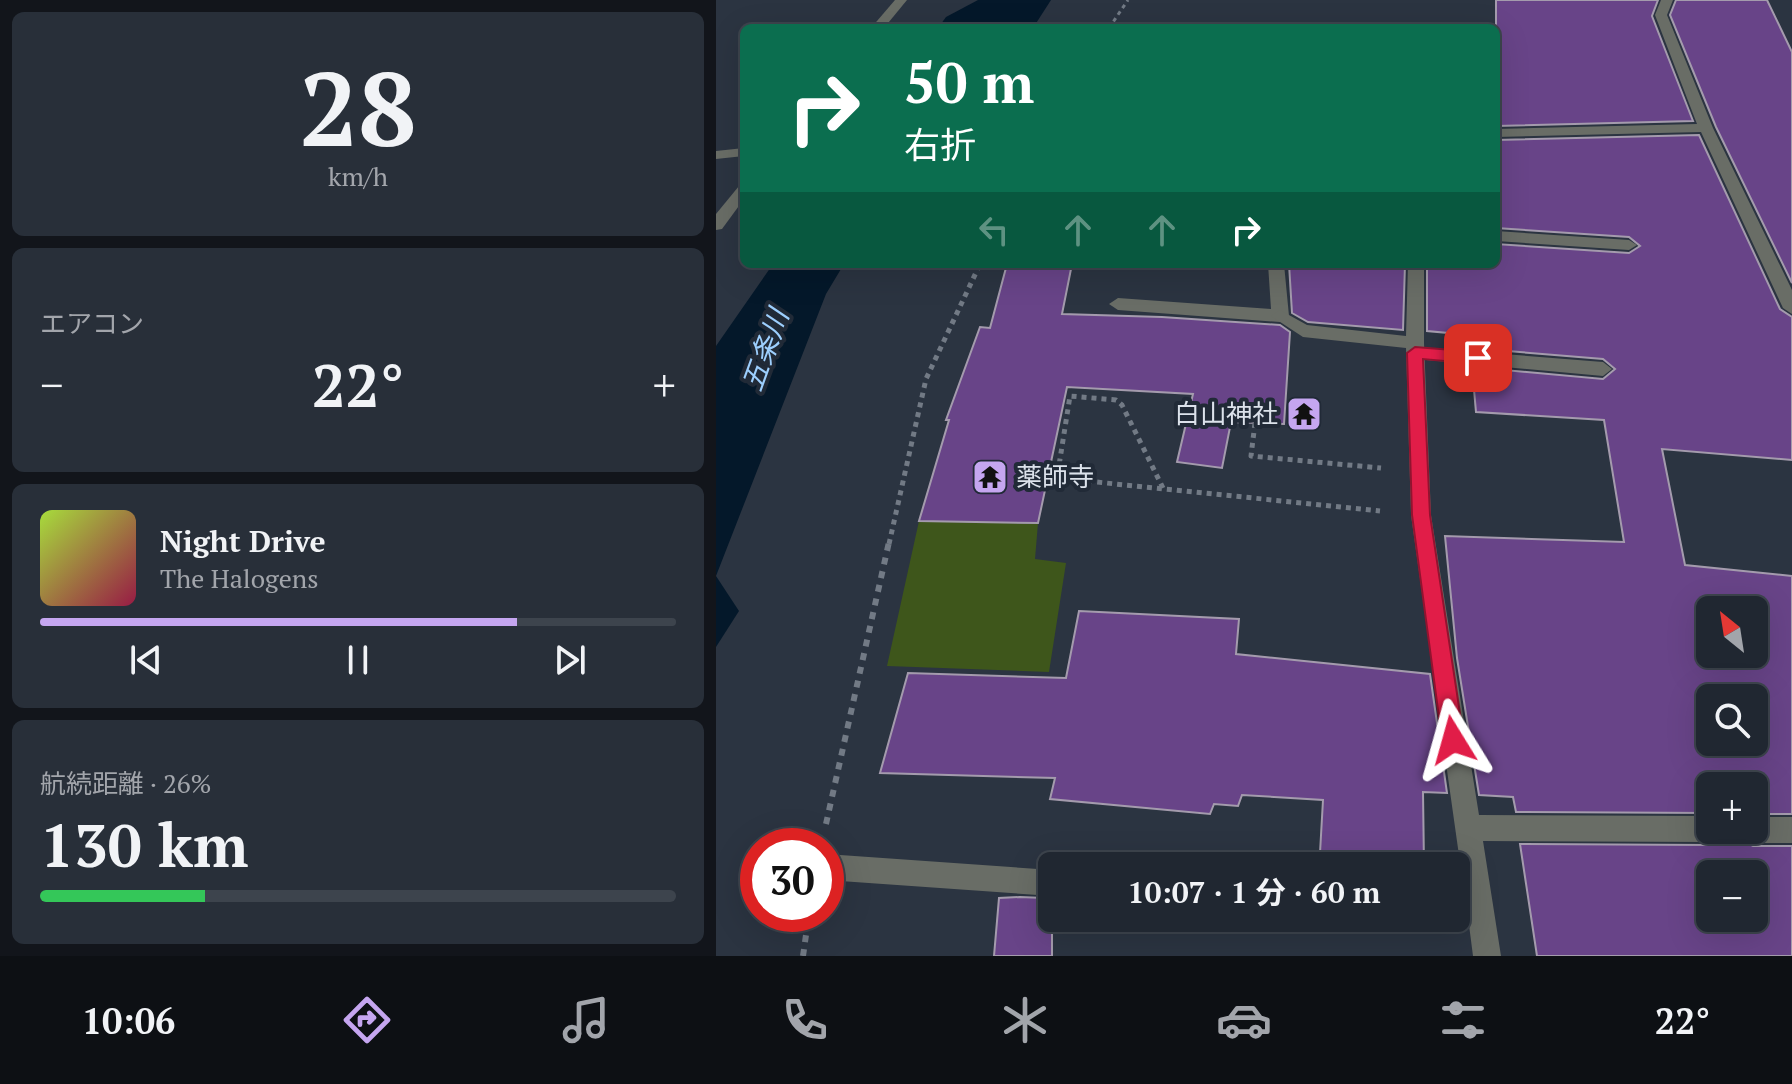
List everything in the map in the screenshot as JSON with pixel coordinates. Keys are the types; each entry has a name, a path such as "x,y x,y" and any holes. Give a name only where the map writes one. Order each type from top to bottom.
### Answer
{"street":[{"path":"880,24 901,0"},
{"path":"1667,0 1661,15 1706,128 1792,308"},
{"path":"1500,133 1706,128"},
{"path":"716,155 740,152"},
{"path":"716,225 740,194"},
{"path":"1500,236 1629,245"},
{"path":"1276,268 1280,316"},
{"path":"1416,268 1415,348 1421,515 1466,828 1467,852"},
{"path":"1118,304 1280,316 1303,331 1415,348 1603,369"},
{"path":"1466,828 1696,829"},
{"path":"1768,830 1792,830"},
{"path":"844,868 1038,882"},
{"path":"1470,916 1487,956"}],"path":[{"path":"1112,24 1128,0"},
{"path":"825,828 926,379 978,268"},
{"path":"1163,488 1122,405 1116,400 1070,396 1057,478 1421,515"},
{"path":"1255,423 1251,456 1418,471"},
{"path":"803,956 806,932"}],"green space":[{"path":"919,521 1038,523 1035,559 1066,563 1049,672 887,666"}],"water":[{"path":"978,0 1051,0 1036,24 941,24 946,17"},
{"name":"五条川","path":"770,268 842,268 826,294 716,576 716,346"},
{"path":"716,576 739,611 716,647"}],"building":[{"path":"1496,0 1658,0 1652,16 1693,121 1500,126 1500,24 1496,24"},
{"path":"1676,0 1767,0 1792,52 1792,283 1716,127 1670,15"},
{"path":"1699,135 1780,309 1792,317 1792,460 1662,449 1685,565 1792,576 1792,814 1768,814 1768,772 1696,772 1696,813 1516,812 1513,797 1479,795 1457,658 1445,536 1624,542 1604,420 1476,412 1472,367 1603,379 1615,369 1603,359 1471,348 1470,335 1427,331 1427,268 1500,268 1500,244 1629,253 1640,246 1629,237 1500,228 1500,140"},
{"path":"1006,268 1071,268 1062,314 1280,325 1290,332 1284,424 1231,422 1222,468 1177,462 1193,394 1067,387 1038,523 919,521 949,420 946,420 980,327 990,328"},
{"path":"1289,268 1405,268 1403,330 1308,322 1292,313"},
{"path":"1079,611 1239,619 1236,654 1430,674 1447,793 1423,792 1424,852 1320,852 1323,800 1242,795 1238,806 1214,804 1210,814 1050,799 1055,778 880,773 908,673 1066,678"},
{"path":"1520,844 1792,846 1792,956 1537,956"},
{"path":"999,898 1038,898 1038,932 1052,932 1052,956 994,956"}],"place":[{"name":"白山神社","path":"1304,414"},
{"name":"薬師寺","path":"990,477"}],"route":[{"path":"1453,740 1421,515 1415,353 1478,358"}]}
